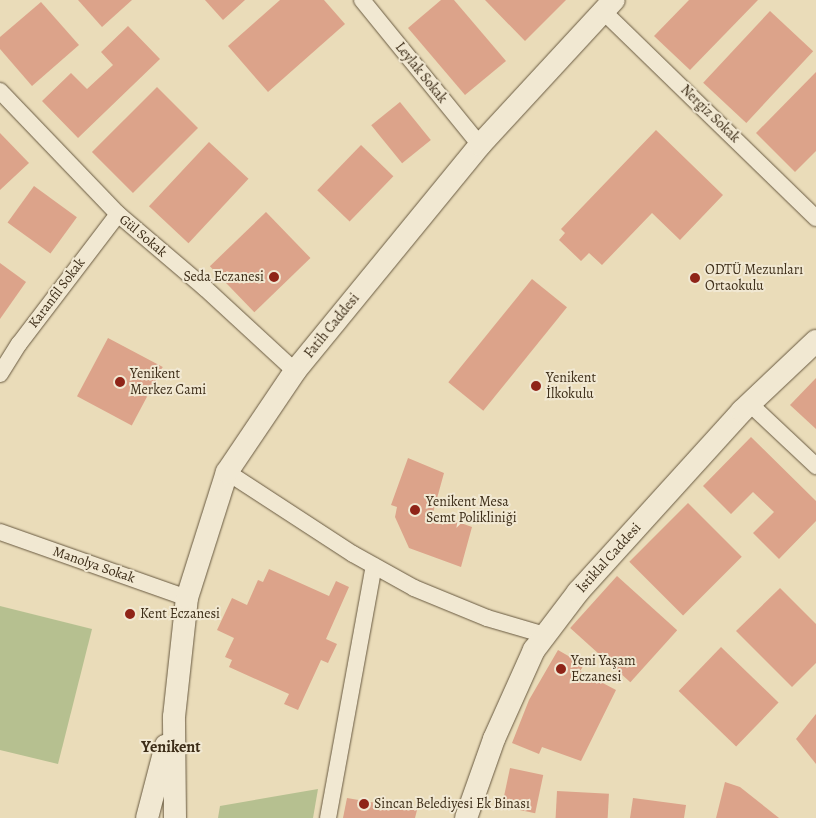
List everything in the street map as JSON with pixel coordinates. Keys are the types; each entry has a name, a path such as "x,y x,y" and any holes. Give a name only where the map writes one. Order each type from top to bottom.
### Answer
{"street":[{"name":"Leylak Sokak","path":"362,0 480,145"},
{"name":"Fatih Caddesi","path":"175,818 174,717 187,598 227,472 295,371 480,145 609,6"},
{"name":"Nergiz Sokak","path":"609,6 816,218"},
{"name":"Gül Sokak","path":"0,91 118,214 204,288 295,371"},
{"name":"Karanfil Sokak","path":"0,374 19,344 118,214"},
{"name":"İstiklal Caddesi","path":"466,818 494,739 534,650 545,635 578,592 750,404 816,341"},
{"path":"750,404 816,466"},
{"path":"227,472 374,566 414,588 478,614 545,635"},
{"name":"Manolya Sokak","path":"0,532 187,598"},
{"path":"328,818 374,566"},
{"name":"Fatih Caddesi","path":"148,818 174,717"}],"green space":[{"path":"0,606 92,629 58,764 0,750"},
{"path":"318,789 313,818 218,818 220,806"}],"building":[{"path":"78,0 132,0 102,27"},
{"path":"205,0 245,0 223,20"},
{"path":"280,0 324,0 345,24 268,92 228,46"},
{"path":"441,0 454,0 506,61 465,95 408,28"},
{"path":"485,0 566,0 525,41"},
{"path":"689,0 758,0 690,70 654,36"},
{"path":"41,2 79,45 32,86 0,49 0,37"},
{"path":"770,11 813,51 746,123 703,83"},
{"path":"128,26 160,59 78,138 42,101 71,73 87,89 113,65 101,52"},
{"path":"816,72 816,151 795,172 756,133"},
{"path":"157,87 198,128 133,193 92,152"},
{"path":"400,102 431,140 402,163 371,125"},
{"path":"656,130 723,195 680,240 652,213 602,265 589,253 581,261 559,240 565,233 561,229"},
{"path":"0,133 29,163 0,190"},
{"path":"209,142 248,179 188,243 149,206"},
{"path":"361,145 393,176 350,222 317,190"},
{"path":"34,186 77,217 50,254 8,222"},
{"path":"266,212 310,258 254,312 210,266"},
{"path":"0,263 26,282 0,319"},
{"path":"532,279 567,307 483,411 448,382"},
{"name":"Yenikent Merkez Cami","path":"108,338 163,367 132,425 77,396"},
{"path":"816,378 816,429 790,405"},
{"path":"751,437 816,501 816,521 779,559 753,533 774,512 753,492 731,514 703,486"},
{"name":"Yenikent Mesa Semt Polikliniği","path":"408,458 444,473 433,513 472,527 461,567 409,548 395,517 397,507 391,505"},
{"path":"688,503 742,557 683,615 629,562"},
{"path":"269,569 329,596 336,581 349,587 326,639 337,644 328,663 321,660 298,710 284,704 289,694 229,667 232,660 225,657 234,638 217,630 232,598 247,605 258,580 263,582"},
{"path":"617,576 677,630 630,682 570,628"},
{"path":"780,588 816,624 816,663 792,687 736,631"},
{"path":"721,647 779,703 736,746 679,691"},
{"path":"558,650 584,665 580,671 616,690 581,761 542,747 539,754 512,743 529,700"},
{"path":"816,714 816,764 796,739"},
{"path":"510,768 543,775 535,813 502,806"},
{"path":"725,782 740,787 779,818 716,818"},
{"path":"557,791 609,794 608,818 556,818"},
{"name":"Sincan Belediyesi Ek Binası","path":"347,798 417,810 415,818 343,818"},
{"path":"633,798 686,805 684,818 630,818"}],"place":[{"name":"Seda Eczanesi","path":"274,277"},
{"name":"ODTÜ Mezunları Ortaokulu","path":"695,278"},
{"name":"Yenikent Merkez Cami","path":"120,382"},
{"name":"Yenikent İlkokulu","path":"536,386"},
{"name":"Yenikent Mesa Semt Polikliniği","path":"415,510"},
{"name":"Kent Eczanesi","path":"130,614"},
{"name":"Yeni Yaşam Eczanesi","path":"561,669"},
{"name":"Sincan Belediyesi Ek Binası","path":"364,804"}],"district":[{"name":"Yenikent","path":"171,747"}]}
